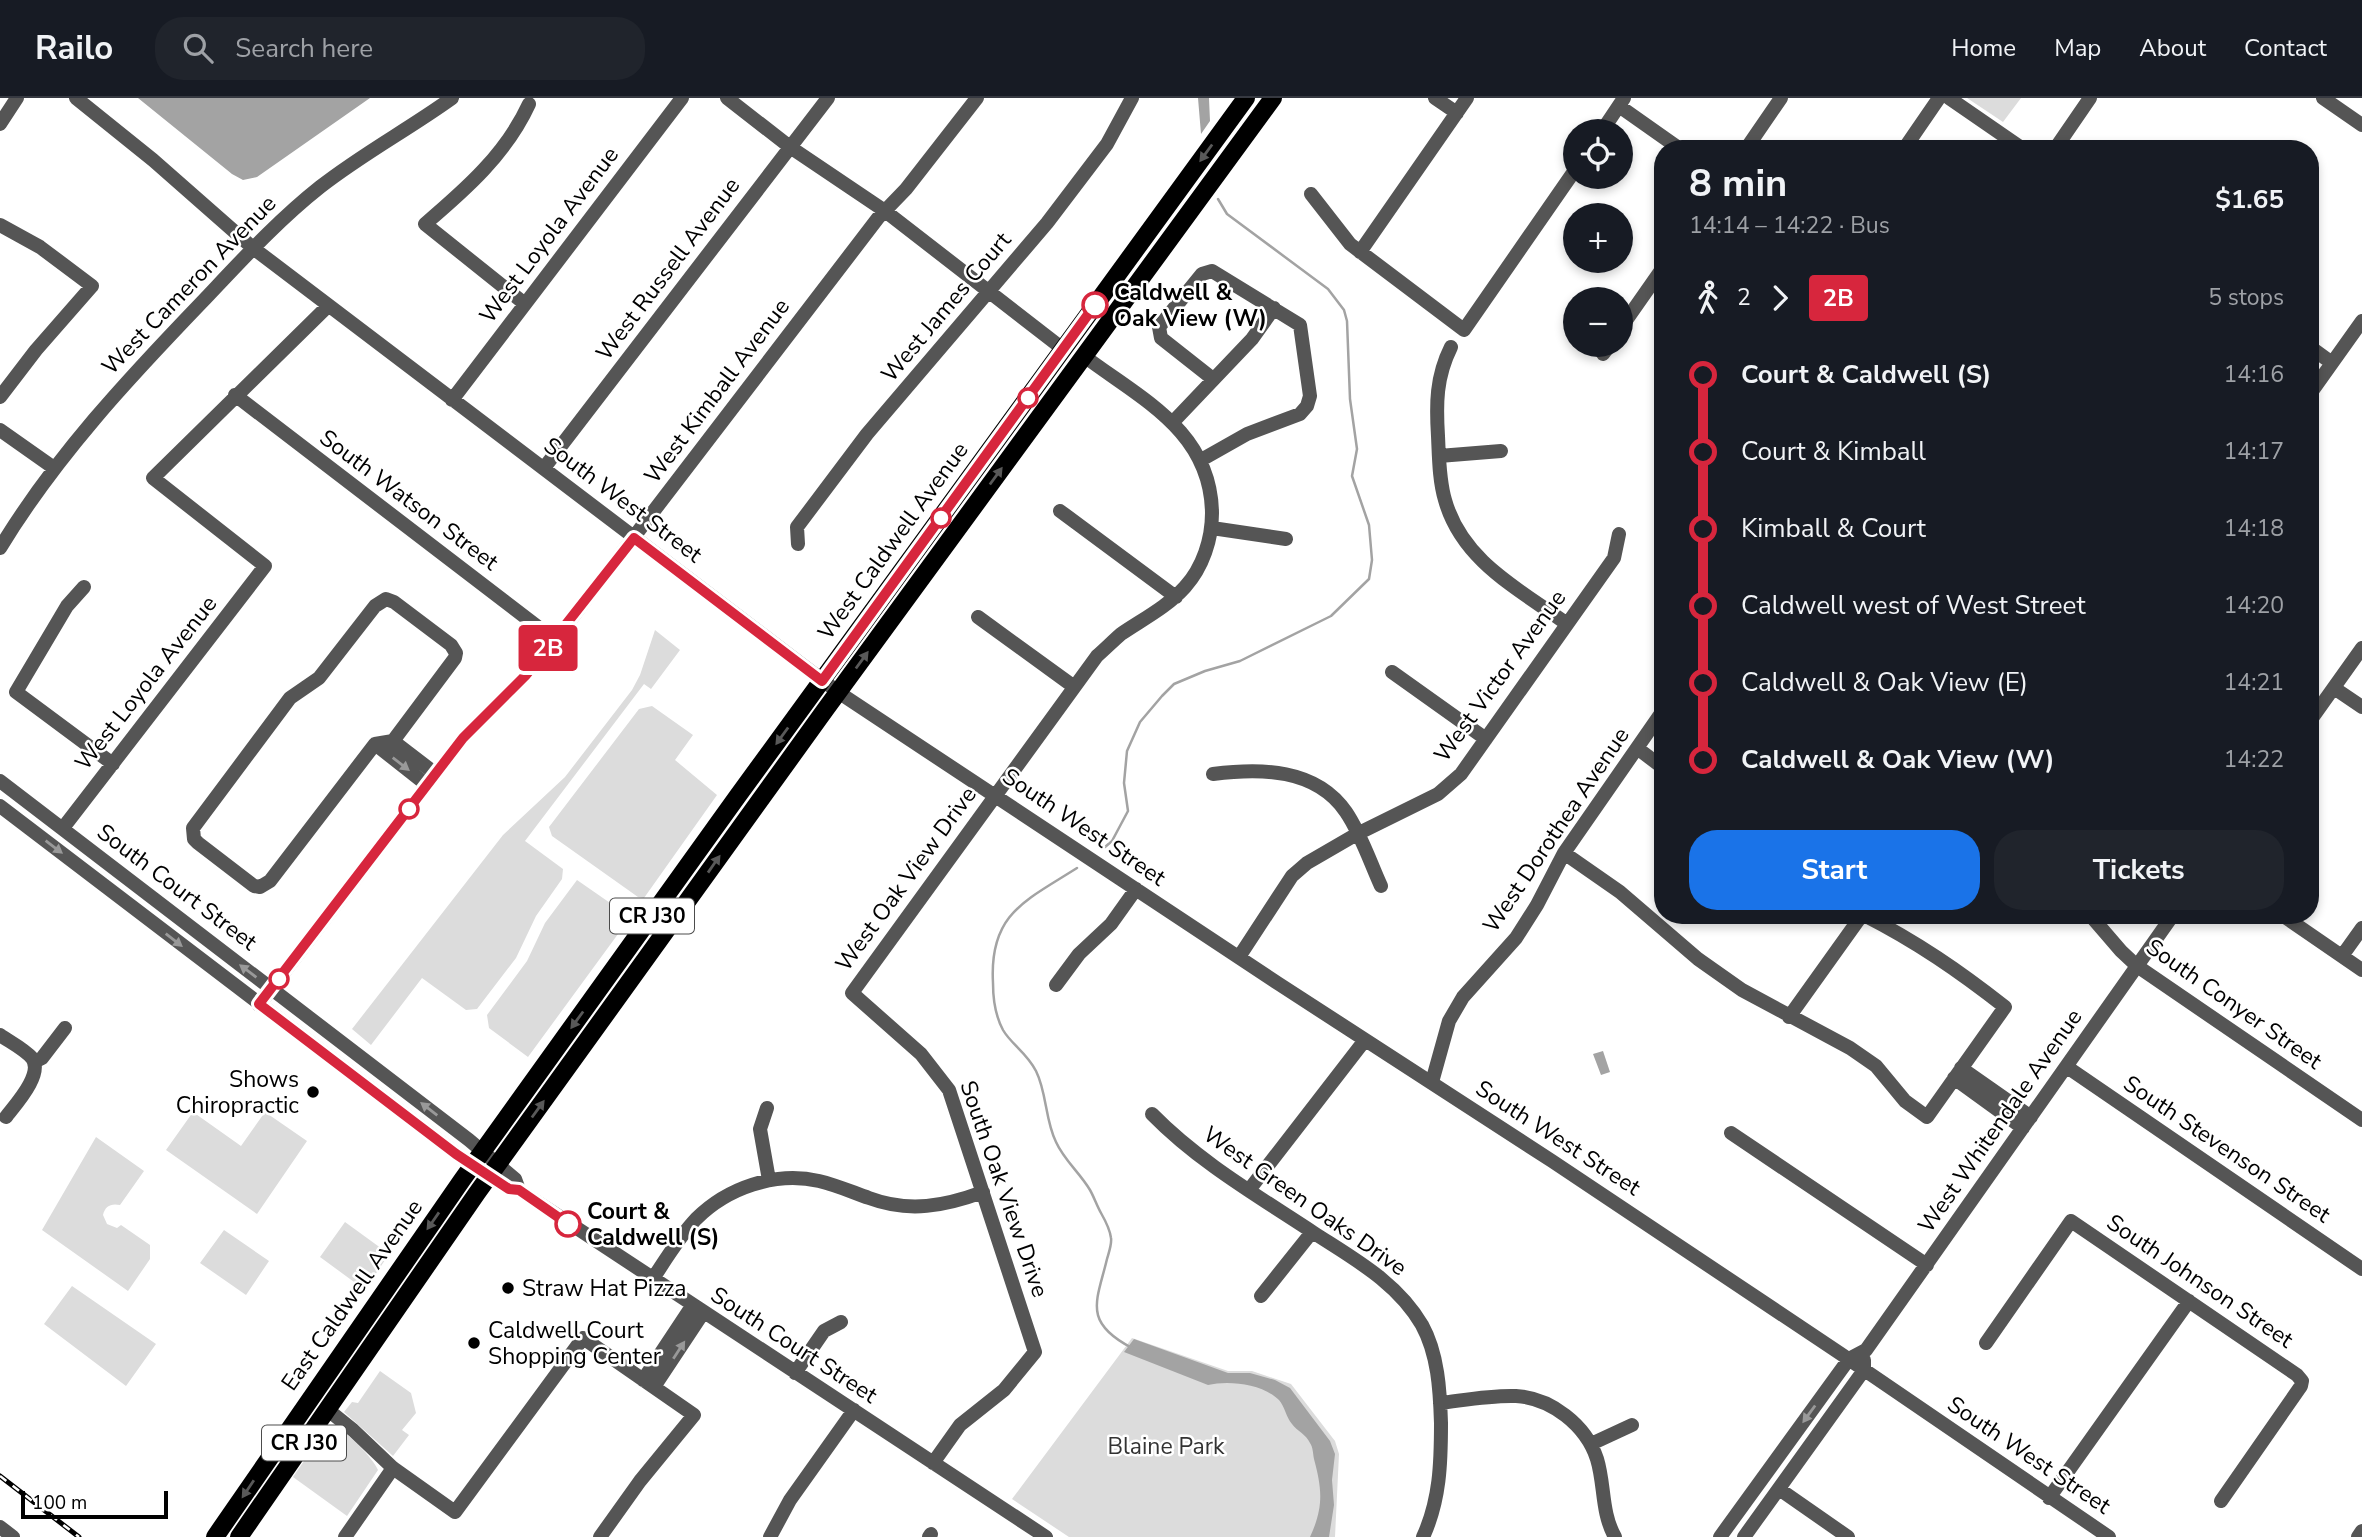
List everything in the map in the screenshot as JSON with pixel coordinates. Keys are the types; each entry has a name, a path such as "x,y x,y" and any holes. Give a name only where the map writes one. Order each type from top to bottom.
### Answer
{"main road":[{"name":"West Caldwell Avenue","path":"478,1158 1246,98"},
{"name":"West Caldwell Avenue","path":"494,1170 838,692 1273,98"},
{"path":"1013,453 1022,424 1065,362 1063,349"},
{"path":"602,1019 608,995 653,932 653,914"},
{"name":"East Caldwell Avenue","path":"215,1537 478,1158"},
{"name":"East Caldwell Avenue","path":"239,1537 494,1170"},
{"path":"276,1483 290,1446 332,1384 336,1373 334,1364"}],"street":[{"path":"0,124 17,98"},
{"name":"South West Street","path":"76,98 153,160 254,248 328,306 822,681 1849,1359 2109,1537"},
{"name":"West Cameron Avenue","path":"0,548 54,468 121,388 288,214 337,173 452,98"},
{"name":"West Loyola Avenue","path":"452,400 682,98"},
{"path":"727,98 790,147 885,211 1063,349"},
{"name":"West Russell Avenue","path":"544,468 828,98"},
{"name":"West Kimball Avenue","path":"259,1004 477,723 526,675 555,640 885,211 906,189 977,98"},
{"name":"West James Court","path":"798,544 797,527 867,434 990,292 1107,144 1132,98"},
{"path":"1434,98 1457,113"},
{"path":"1360,252 1467,98"},
{"path":"1752,140 1782,98"},
{"path":"1910,140 1939,98"},
{"path":"1949,98 2010,140"},
{"path":"2061,140 2090,98"},
{"path":"2323,98 2362,125"},
{"path":"1610,119 1621,102 1669,140"},
{"path":"525,303 425,224 462,193 491,163 519,125 529,104"},
{"path":"1311,194 1337,230 1360,252 1464,330 1563,187"},
{"path":"0,225 40,247 92,286 36,350 0,397"},
{"path":"1084,356 1173,422 1189,440 1201,460 1247,435 1300,414 1307,406 1310,396 1300,325 1215,271 1202,274 1158,331 1161,338 1213,379"},
{"path":"1633,310 1654,280"},
{"path":"235,395 328,306"},
{"path":"1173,422 1252,339 1274,308"},
{"path":"2319,381 2362,321"},
{"path":"1451,347 1441,370 1436,400 1439,457 1444,497 1450,516 1470,551 1485,565 1567,624"},
{"path":"2319,354 2332,363"},
{"name":"West Loyola Avenue","path":"63,828 265,566 153,478 235,395"},
{"name":"South Watson Street","path":"235,395 555,640"},
{"path":"0,430 54,468"},
{"path":"1439,457 1501,451"},
{"name":"West Oak View Drive","path":"852,993 1097,656 1120,635 1176,597 1199,567 1212,528 1212,497 1201,460"},
{"path":"1060,511 1176,597"},
{"path":"1212,528 1286,539"},
{"name":"West Victor Avenue","path":"1239,957 1293,876 1307,863 1357,834 1438,794 1461,774 1614,558 1619,534"},
{"path":"84,587 66,606 16,692 113,764"},
{"path":"386,600 394,602 451,645 456,653 452,664 393,741 375,744 265,885 260,887 250,883 194,839 192,828 195,823 290,698 320,678 375,606 386,600"},
{"path":"978,617 1073,686"},
{"path":"2319,709 2362,648"},
{"path":"1392,672 1486,739"},
{"path":"2334,688 2362,707"},
{"name":"West Dorothea Avenue","path":"1432,1082 1449,1021 1463,997 1516,938 1537,905 1563,853 1654,724"},
{"path":"393,741 432,779"},
{"path":"375,744 432,779"},
{"path":"1637,748 1654,761"},
{"path":"1213,774 1244,770 1273,771 1315,784 1345,811 1381,886"},
{"name":"South Court Street","path":"0,781 272,988 478,1158"},
{"name":"South Court Street","path":"0,806 259,1004 494,1170 515,1179 519,1190 697,1310 1046,1537"},
{"path":"1563,853 1620,892 1654,922"},
{"path":"1056,985 1079,954 1111,924 1136,889"},
{"path":"1657,924 1698,960 1742,990 1876,1066 1905,1101 1927,1117 2006,1007 1910,938 1881,924"},
{"path":"1789,1017 1856,924"},
{"name":"South Conyer Street","path":"2098,924 2137,965 2362,1120"},
{"name":"West Whitendale Avenue","path":"1720,1537 1849,1359 1864,1352 2167,924"},
{"path":"2295,924 2362,970"},
{"path":"2342,956 2362,928"},
{"name":"South Oak View Drive","path":"852,993 921,1054 948,1090 1035,1352 1004,1390 960,1425 933,1463"},
{"path":"34,1062 42,1058 65,1028"},
{"path":"0,1035 34,1062 33,1077 6,1117"},
{"path":"1249,1190 1365,1040"},
{"name":"South Stevenson Street","path":"2067,1067 2362,1269"},
{"path":"1958,1073 2027,1123"},
{"path":"766,1108 760,1129 769,1180"},
{"name":"West Green Oaks Drive","path":"1152,1114 1193,1151 1377,1274 1404,1300 1422,1326 1433,1352 1440,1403 1441,1459 1438,1489 1423,1537"},
{"path":"1731,1133 1927,1265"},
{"path":"652,1280 684,1234 711,1206 743,1188 769,1180 817,1180 892,1205 920,1208 951,1204 983,1192"},
{"name":"South Johnson Street","path":"1986,1343 2071,1221 2302,1381 2221,1501"},
{"path":"1261,1296 1312,1232"},
{"path":"2049,1498 2189,1301"},
{"path":"649,1384 697,1310"},
{"path":"795,1373 824,1331 841,1322"},
{"path":"328,1410 393,1468 455,1512 583,1338 694,1415 640,1481 600,1537"},
{"path":"1744,1537 1864,1370 1864,1352"},
{"path":"1440,1403 1504,1396 1536,1400 1570,1419 1591,1444 1600,1473 1603,1506 1615,1537"},
{"path":"770,1537 790,1500 854,1410"},
{"path":"1591,1444 1632,1425"},
{"path":"345,1537 393,1468"},
{"path":"1779,1489 1849,1537"},
{"path":"0,1527 13,1537"},
{"path":"2358,1537 2362,1531"}],"green space":[{"path":"1967,98 2021,98 2003,122"},
{"path":"655,630 680,650 651,689 644,684 525,841 563,869 562,879 536,916 516,958 477,1009 466,1010 422,978 371,1045 352,1029 503,835 565,777 632,690 640,675"},
{"path":"652,706 693,735 675,760 717,795 644,898 638,897 552,836 549,827 639,709"},
{"path":"577,880 626,914 629,919 528,1057 489,1028 487,1015 527,961 545,923"},
{"path":"193,1112 241,1146 265,1112 307,1141 257,1214 166,1150"},
{"path":"96,1137 144,1171 120,1205 109,1206 103,1215 107,1224 117,1228 121,1225 150,1245 150,1259 128,1291 42,1230"},
{"path":"345,1222 389,1254 365,1290 320,1257"},
{"path":"224,1230 269,1261 246,1295 200,1263"},
{"path":"72,1286 156,1344 126,1386 44,1324"},
{"name":"Blaine Park","path":"1132,1338 1228,1371 1252,1371 1291,1384 1335,1441 1339,1454 1335,1537 1069,1537 1012,1499"},
{"path":"380,1371 411,1393 416,1413 402,1430 409,1435 393,1456 344,1412 352,1402 358,1403"},
{"path":"333,1426 358,1445 378,1470 347,1516 293,1477 326,1429"}],"shaded area":[{"path":"138,98 370,98 257,177 243,180"},
{"path":"1198,98 1209,98 1210,121 1201,134"},
{"path":"1603,1051 1610,1072 1601,1075 1593,1054"},
{"path":"1134,1339 1228,1373 1250,1373 1275,1380 1290,1388 1330,1441 1335,1454 1332,1480 1334,1505 1329,1537 1310,1537 1320,1507 1319,1480 1312,1449 1306,1437 1290,1421 1279,1400 1255,1387 1226,1383 1208,1385 1124,1352"}],"waterway":[{"path":"1105,847 1112,841 1128,811 1124,783 1127,751 1140,722 1162,696 1174,684 1240,661 1331,616 1369,579 1372,560 1369,525 1352,476 1357,449 1350,399 1347,321 1344,310 1328,289 1227,214 1218,199"},
{"path":"1077,868 1041,890 1014,912 1004,925 993,960 994,995 1003,1030 1036,1071 1056,1142 1090,1190 1108,1228 1111,1243 1097,1299 1097,1310 1106,1329 1132,1348"}],"railway":[{"path":"0,1476 79,1537"}],"bus line":[{"name":"2B","path":"568,1224 519,1190 509,1189 456,1154 259,1004 463,738 526,675 634,538 822,681 1095,305"}],"place":[{"name":"Caldwell & Oak View (W)","path":"1095,305"},
{"name":"Shows Chiropractic","path":"313,1092"},
{"name":"Court & Caldwell (S)","path":"568,1224"},
{"name":"Straw Hat Pizza","path":"508,1288"},
{"name":"Caldwell Court Shopping Center","path":"474,1343"}]}
